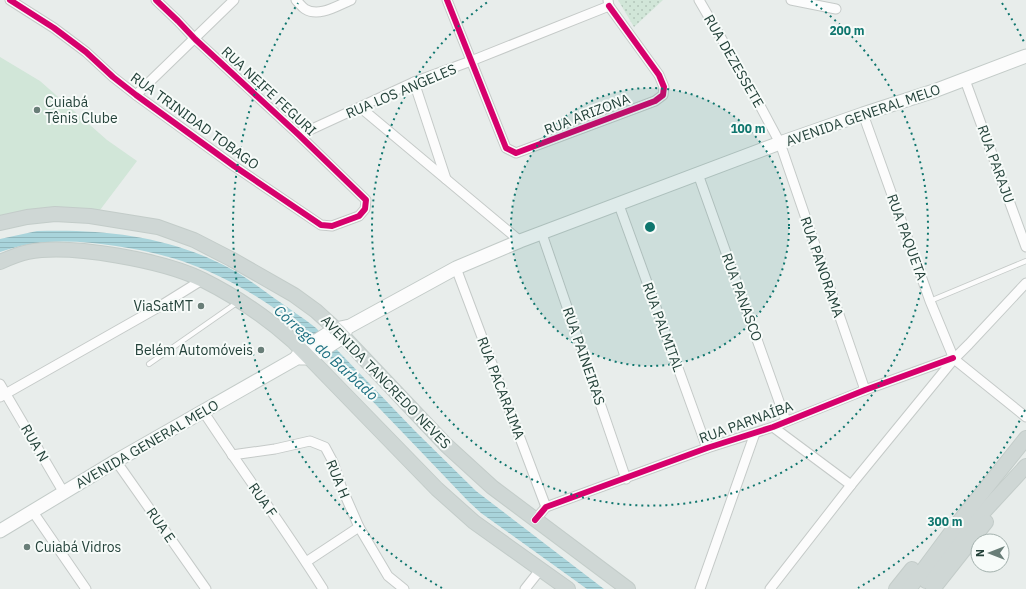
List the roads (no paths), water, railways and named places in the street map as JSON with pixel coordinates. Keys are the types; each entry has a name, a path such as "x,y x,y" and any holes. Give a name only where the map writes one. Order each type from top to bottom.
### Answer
{"main road":[{"name":"AVENIDA GENERAL MELO","path":"0,531 116,461 456,268 520,241 619,205 780,143 965,80 1026,56"},
{"name":"AVENIDA TANCREDO NEVES","path":"0,223 27,217 55,214 122,220 158,227 194,240 231,259 294,296 316,311 446,445 492,487 628,589"},
{"path":"0,262 13,256 28,252 46,250 94,252 168,267 202,280 239,301 273,323 306,353 437,489 474,522 568,589"},
{"path":"919,589 1008,460 1026,438"},
{"path":"896,589 960,508 989,477 1008,460"},
{"path":"908,589 963,526 1026,466"},
{"path":"933,589 1005,497 1014,479"}],"street":[{"name":"RUA TRINIDAD TOBAGO","path":"10,0 54,28 86,52 113,77 234,166 321,225 332,226 359,216 365,209 366,200"},
{"name":"RUA NEIFE FEGURI","path":"156,0 195,39 299,135 366,200"},
{"path":"136,94 234,0"},
{"path":"296,0 306,9 314,12 325,10 351,0"},
{"path":"447,0 471,62"},
{"name":"RUA DEZESSETE","path":"699,0 780,143"},
{"path":"791,0 836,9"},
{"name":"RUA LOS ANGELES","path":"299,135 361,108 414,82 471,62 608,3"},
{"name":"RUA ARIZONA","path":"471,62 506,148 516,153 655,101 663,95 664,87 659,75 608,3"},
{"name":"RUA PARAJU","path":"965,80 1026,247"},
{"path":"414,82 446,179"},
{"path":"361,108 520,241"},
{"name":"RUA PAQUETA","path":"863,114 930,301 953,358"},
{"name":"RUA PANORAMA","path":"780,143 865,390"},
{"name":"RUA PANASCO","path":"698,174 786,421"},
{"name":"RUA PALMITAL","path":"619,205 707,448"},
{"name":"RUA PAINEIRAS","path":"542,234 626,479"},
{"name":"RUA PACARAIMA","path":"456,268 546,507"},
{"path":"3,396 157,308 202,280"},
{"name":"RUA PARNAÍBA","path":"770,589 953,358 969,344 1026,283"},
{"path":"953,358 1026,417"},
{"name":"RUA PARNAÍBA","path":"546,507 626,479 707,448 755,433 865,390 953,358"},
{"name":"RUA N","path":"0,384 3,396 64,493"},
{"name":"RUA F","path":"203,411 323,589"},
{"path":"772,426 851,485"},
{"path":"700,589 755,433"},
{"name":"RUA H","path":"232,455 275,449 310,440 325,447 359,527 388,576 404,589"},
{"name":"RUA E","path":"116,461 206,589"},
{"path":"535,520 546,507"},
{"path":"33,512 86,589"},
{"path":"306,562 359,527"},
{"path":"525,589 540,570"}],"lane":[{"path":"930,301 1026,261"},
{"path":"149,364 239,301"}],"water":[{"name":"Córrego do Barbado","path":"37,231 87,231 137,237 185,249 231,269 316,328 416,432 476,491 604,589 587,589 481,513 336,364 292,322 264,301 227,280 202,269 172,258 135,249 87,242 43,242 14,247 0,252 0,239"}],"place":[{"name":"Cuiabá Tênis Clube","path":"37,110"},
{"name":"ViaSatMT","path":"201,306"},
{"name":"Belém Automóveis","path":"261,350"},
{"name":"Cuiabá Vidros","path":"27,547"}]}
